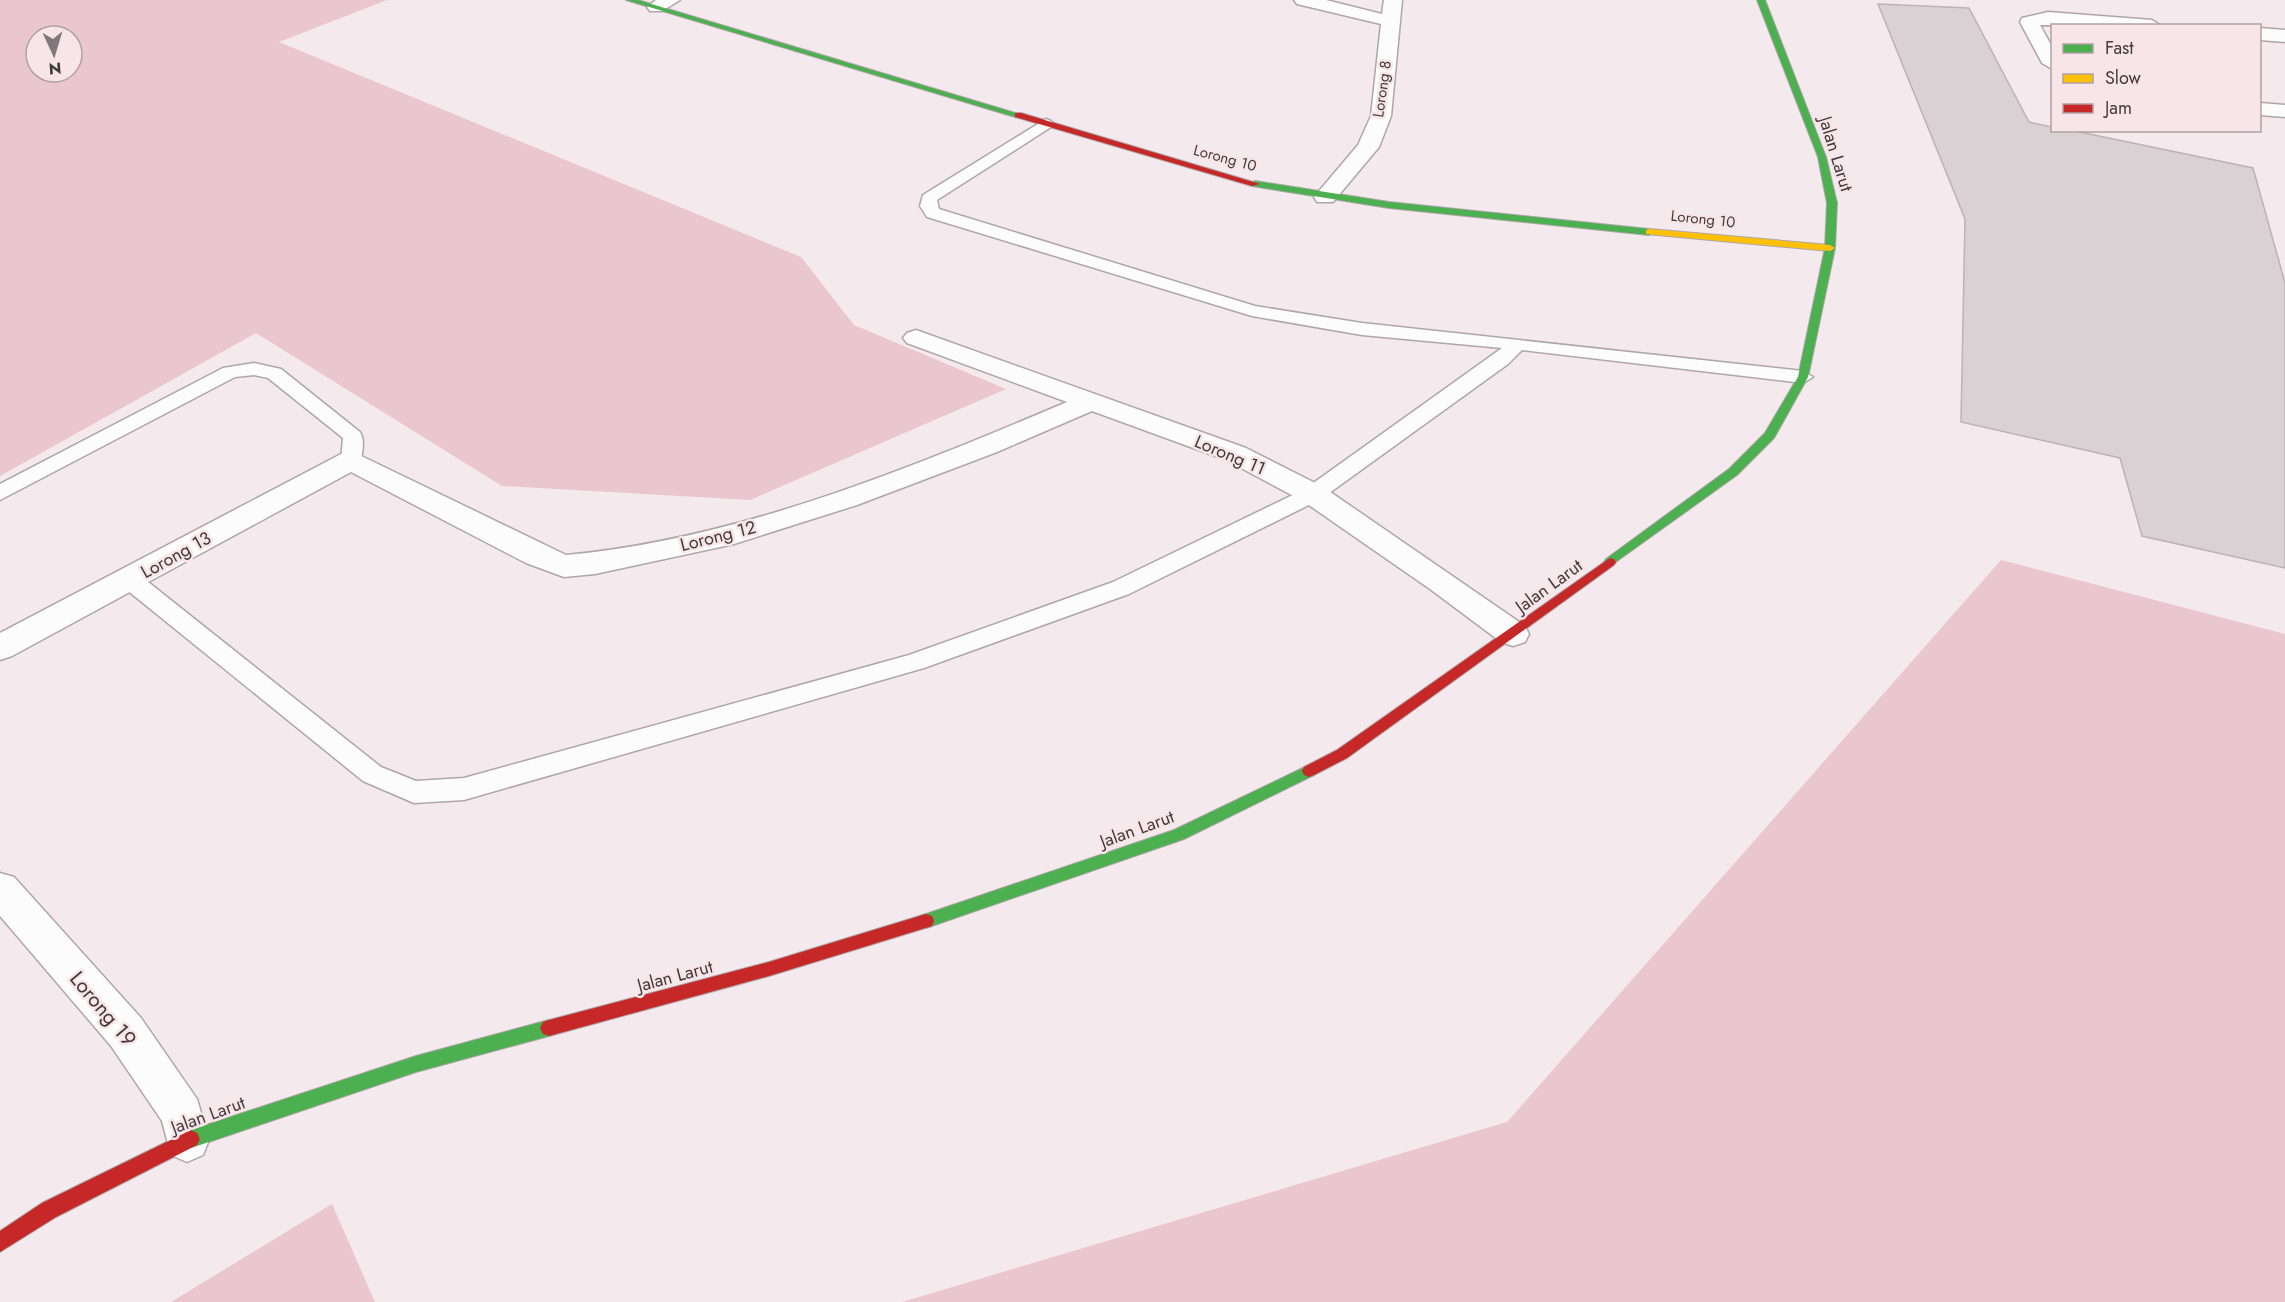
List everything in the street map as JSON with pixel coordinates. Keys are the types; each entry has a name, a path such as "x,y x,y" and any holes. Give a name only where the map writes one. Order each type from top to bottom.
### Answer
{"main road":[{"name":"Lorong 10","path":"630,0 663,4 1046,124 1244,182 1325,197 1830,249"},
{"name":"Jalan Larut","path":"0,1242 49,1210 188,1140 416,1064 769,969 979,904 1179,835 1342,754 1513,634 1733,472 1770,435 1803,377 1830,249 1832,203 1822,157 1761,0"}],"street":[{"path":"1303,0 1390,21"},
{"name":"Lorong 8","path":"1325,197 1368,147 1381,116 1393,0"},
{"path":"2051,61 2030,22 2048,18 2120,16 2146,24"},
{"path":"2261,34 2285,36"},
{"path":"2261,109 2285,111"},
{"name":"Lorong 11","path":"916,338 1236,454 1313,494 1441,581 1513,634"},
{"name":"Lorong 12","path":"351,460 537,556 564,566 596,563 723,537 847,498 987,446 1091,402"},
{"name":"Lorong 13","path":"0,648 351,460"},
{"name":"Lorong 19","path":"0,889 126,1032 182,1114 188,1140"}],"lane":[{"path":"1046,124 929,198 928,206 933,213 1252,311 1362,329 1517,344 1803,377"},
{"path":"130,580 372,774 414,792 464,789 904,665 1024,625 1121,588 1313,494 1501,360 1517,344"},
{"path":"0,493 230,372 254,369 274,373 353,436 351,460"}],"shaded area":[{"path":"0,0 387,0 279,42 801,257 854,325 1006,389 750,500 502,486 256,333 0,476"},
{"path":"2001,560 2285,634 2285,1302 902,1302 1507,1122"},
{"path":"332,1204 375,1302 171,1302"}],"building":[{"path":"1878,4 1969,8 2029,122 2051,127 2051,132 2080,132 2253,168 2285,283 2285,568 2142,536 2120,458 1961,422 1965,219"}],"traffic: fast":[{"path":"630,0 1018,115"},
{"path":"1610,562 1733,472 1770,435 1803,377 1830,248 1832,203 1822,157 1761,0"},
{"path":"1255,184 1389,205 1649,232"},
{"path":"926,921 1179,835 1309,771"},
{"path":"191,1139 416,1064 549,1028"}],"traffic: slow":[{"path":"1649,232 1830,248"}],"traffic: jam":[{"path":"1018,115 1255,184"},
{"path":"1309,771 1342,754 1610,562"},
{"path":"549,1028 769,969 926,921"},
{"path":"0,1242 49,1210 191,1139"}]}
